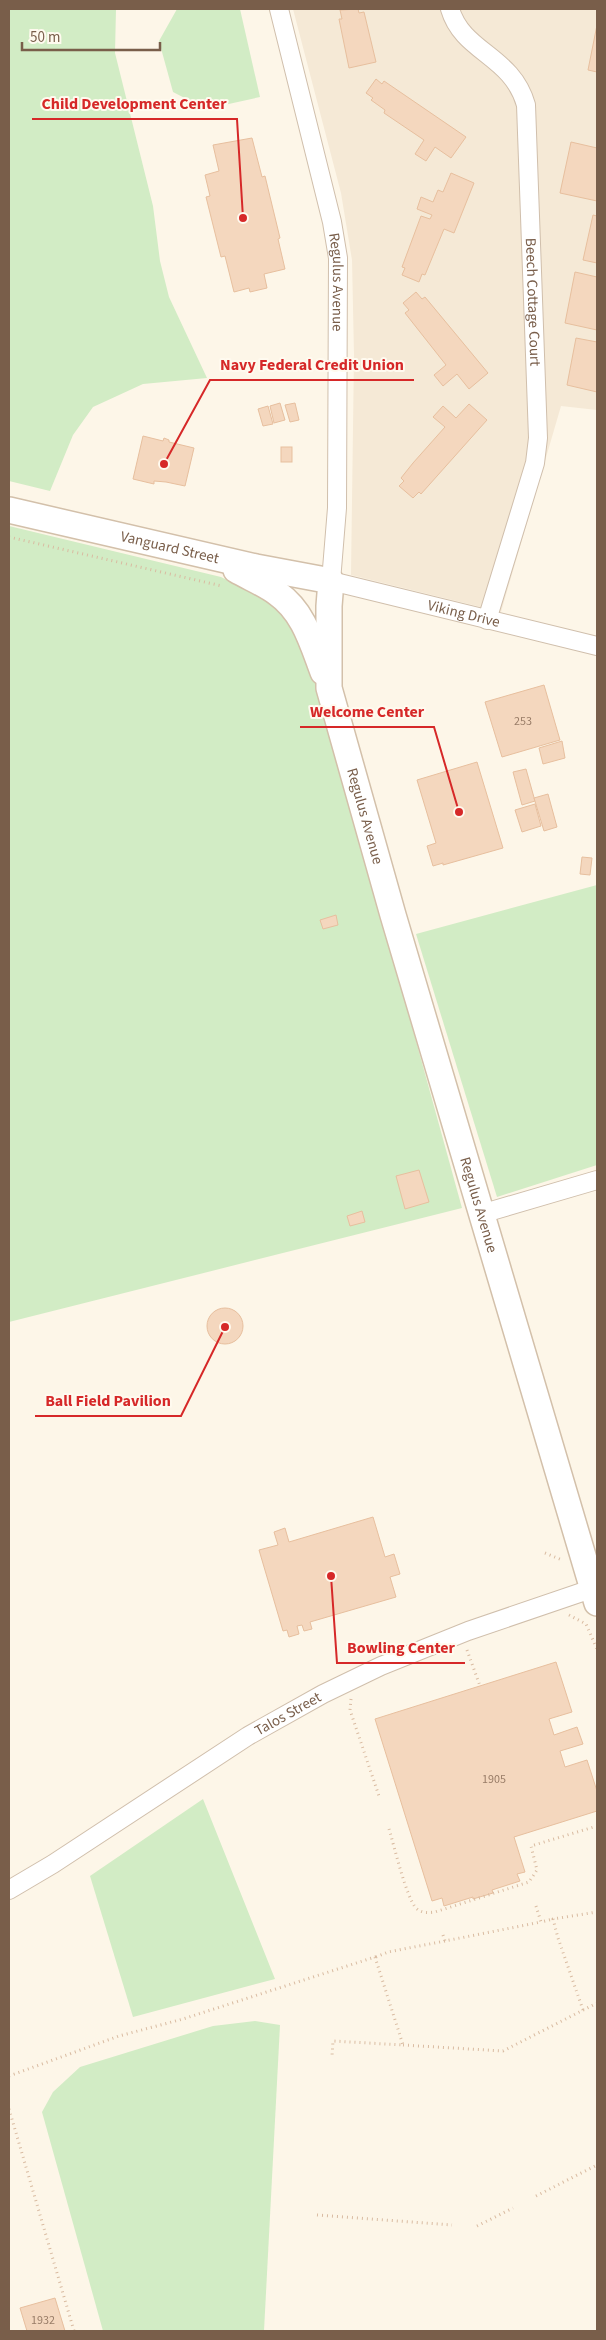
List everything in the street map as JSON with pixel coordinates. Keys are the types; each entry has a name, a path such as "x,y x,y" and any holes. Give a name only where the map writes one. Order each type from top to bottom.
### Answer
{"street":[{"name":"Regulus Avenue","path":"279,9 332,222 338,258 337,508 329,606 329,688 480,1214 596,1592"},
{"name":"Beech Cottage Court","path":"450,9 453,20 463,35 510,73 522,89 526,105 538,438 535,462 487,620"},
{"name":"Vanguard Street","path":"9,510 215,558 332,581"},
{"path":"215,558 277,593 293,607 306,626 329,688"},
{"name":"Viking Drive","path":"332,581 597,646"},
{"path":"480,1214 597,1180"},
{"name":"Talos Street","path":"9,1890 53,1864 248,1736 323,1694 420,1650 596,1592"}],"path":[{"path":"9,537 223,586"},
{"path":"560,1616 568,1614 586,1624 597,1649"},
{"path":"458,1651 466,1648 480,1686"},
{"path":"354,1694 351,1698 350,1710 380,1799"},
{"path":"389,1829 411,1900 421,1911 428,1913 528,1882 537,1870 531,1846 597,1826"},
{"path":"536,1906 541,1922"},
{"path":"9,2076 119,2036 183,2019 375,1958 388,1952 597,1912"},
{"path":"553,1920 583,2010"},
{"path":"443,1935 445,1941"},
{"path":"375,1958 403,2045"},
{"path":"332,2056 333,2041 503,2052 597,2004"},
{"path":"9,2110 74,2331"},
{"path":"536,2196 597,2165"},
{"path":"477,2226 513,2208"},
{"path":"317,2215 452,2225"}],"shaded area":[{"path":"293,9 597,9 597,410 561,406 501,612 351,575 354,355 352,260 341,193"}],"green space":[{"path":"9,9 116,9 115,53 153,206 160,261 169,297 207,378 143,384 93,407 73,435 50,491 9,481"},
{"path":"177,9 240,9 260,97 206,109 173,92 159,41"},
{"path":"9,526 221,577 283,609 310,656 462,1208 9,1322"},
{"path":"597,885 597,1165 497,1197 416,934"},
{"path":"203,1799 275,1979 133,2017 90,1876"},
{"path":"255,2021 280,2025 264,2331 103,2331 42,2112 53,2092 80,2067 213,2026"}],"building":[{"path":"358,9 359,13 364,12 376,62 349,68 339,19 342,19 340,10"},
{"path":"597,25 597,72 588,70"},
{"path":"376,79 382,84 384,81 466,137 451,158 435,147 426,161 415,154 424,140 384,113 385,110 371,100 373,98 366,93"},
{"path":"252,138 262,177 265,176 280,238 278,239 285,269 264,274 267,288 250,292 249,288 234,292 225,256 221,257 206,197 210,196 205,175 219,171 213,145"},
{"path":"571,142 597,148 597,201 560,193"},
{"path":"451,173 474,183 454,233 444,229 425,275 422,274 419,282 402,275 405,268 402,267 421,216 430,219 432,215 417,209 421,197 433,202 438,190 443,192"},
{"path":"593,215 597,216 597,263 583,260"},
{"path":"575,272 597,277 597,330 565,323"},
{"path":"416,292 422,299 425,297 488,373 469,389 457,374 443,386 434,375 446,365 405,313 409,310 403,303"},
{"path":"576,338 597,342 597,392 567,385"},
{"path":"280,403 285,420 274,423 270,406"},
{"path":"295,403 299,420 290,422 285,405"},
{"path":"469,404 487,420 421,494 419,492 413,498 399,486 404,481 401,478 445,427 433,417 443,406 456,418"},
{"path":"268,406 273,424 263,426 258,409"},
{"path":"143,436 163,441 164,438 169,440 169,442 194,448 185,486 154,481 154,484 133,479"},
{"path":"281,447 292,447 292,462 281,462"},
{"path":"544,685 560,740 502,757 485,702"},
{"path":"562,741 565,758 543,764 539,748"},
{"path":"477,762 503,848 443,865 443,863 433,866 427,846 436,843 417,780"},
{"path":"526,769 535,801 522,805 513,772"},
{"path":"548,794 557,827 544,831 534,798"},
{"path":"535,804 541,826 522,832 515,810"},
{"path":"582,857 592,858 590,875 580,874"},
{"path":"336,915 338,925 323,929 320,920"},
{"path":"419,1170 429,1202 405,1209 396,1176"},
{"path":"362,1211 365,1222 350,1226 347,1216"},
{"path":"225,1308 232,1309 238,1313 242,1319 242,1333 238,1339 232,1343 225,1344 218,1343 212,1339 208,1333 207,1326 208,1319 212,1313 218,1309"},
{"path":"373,1517 385,1557 394,1554 400,1574 390,1577 396,1597 310,1622 312,1629 304,1631 302,1625 297,1626 299,1634 289,1637 287,1630 283,1631 259,1550 278,1545 274,1532 285,1528 289,1542"},
{"path":"556,1662 572,1712 549,1719 554,1735 577,1727 583,1744 560,1751 565,1767 587,1760 597,1791 597,1811 514,1837 525,1872 517,1874 520,1881 492,1890 493,1893 444,1906 442,1898 432,1901 375,1719"},
{"path":"55,2298 65,2331 27,2331 20,2308"}],"place":[{"name":"Child Development Center","path":"243,218"},
{"name":"Navy Federal Credit Union","path":"164,464"},
{"name":"Welcome Center","path":"459,812"},
{"name":"Ball Field Pavilion","path":"225,1327"},
{"name":"Bowling Center","path":"331,1576"}]}
